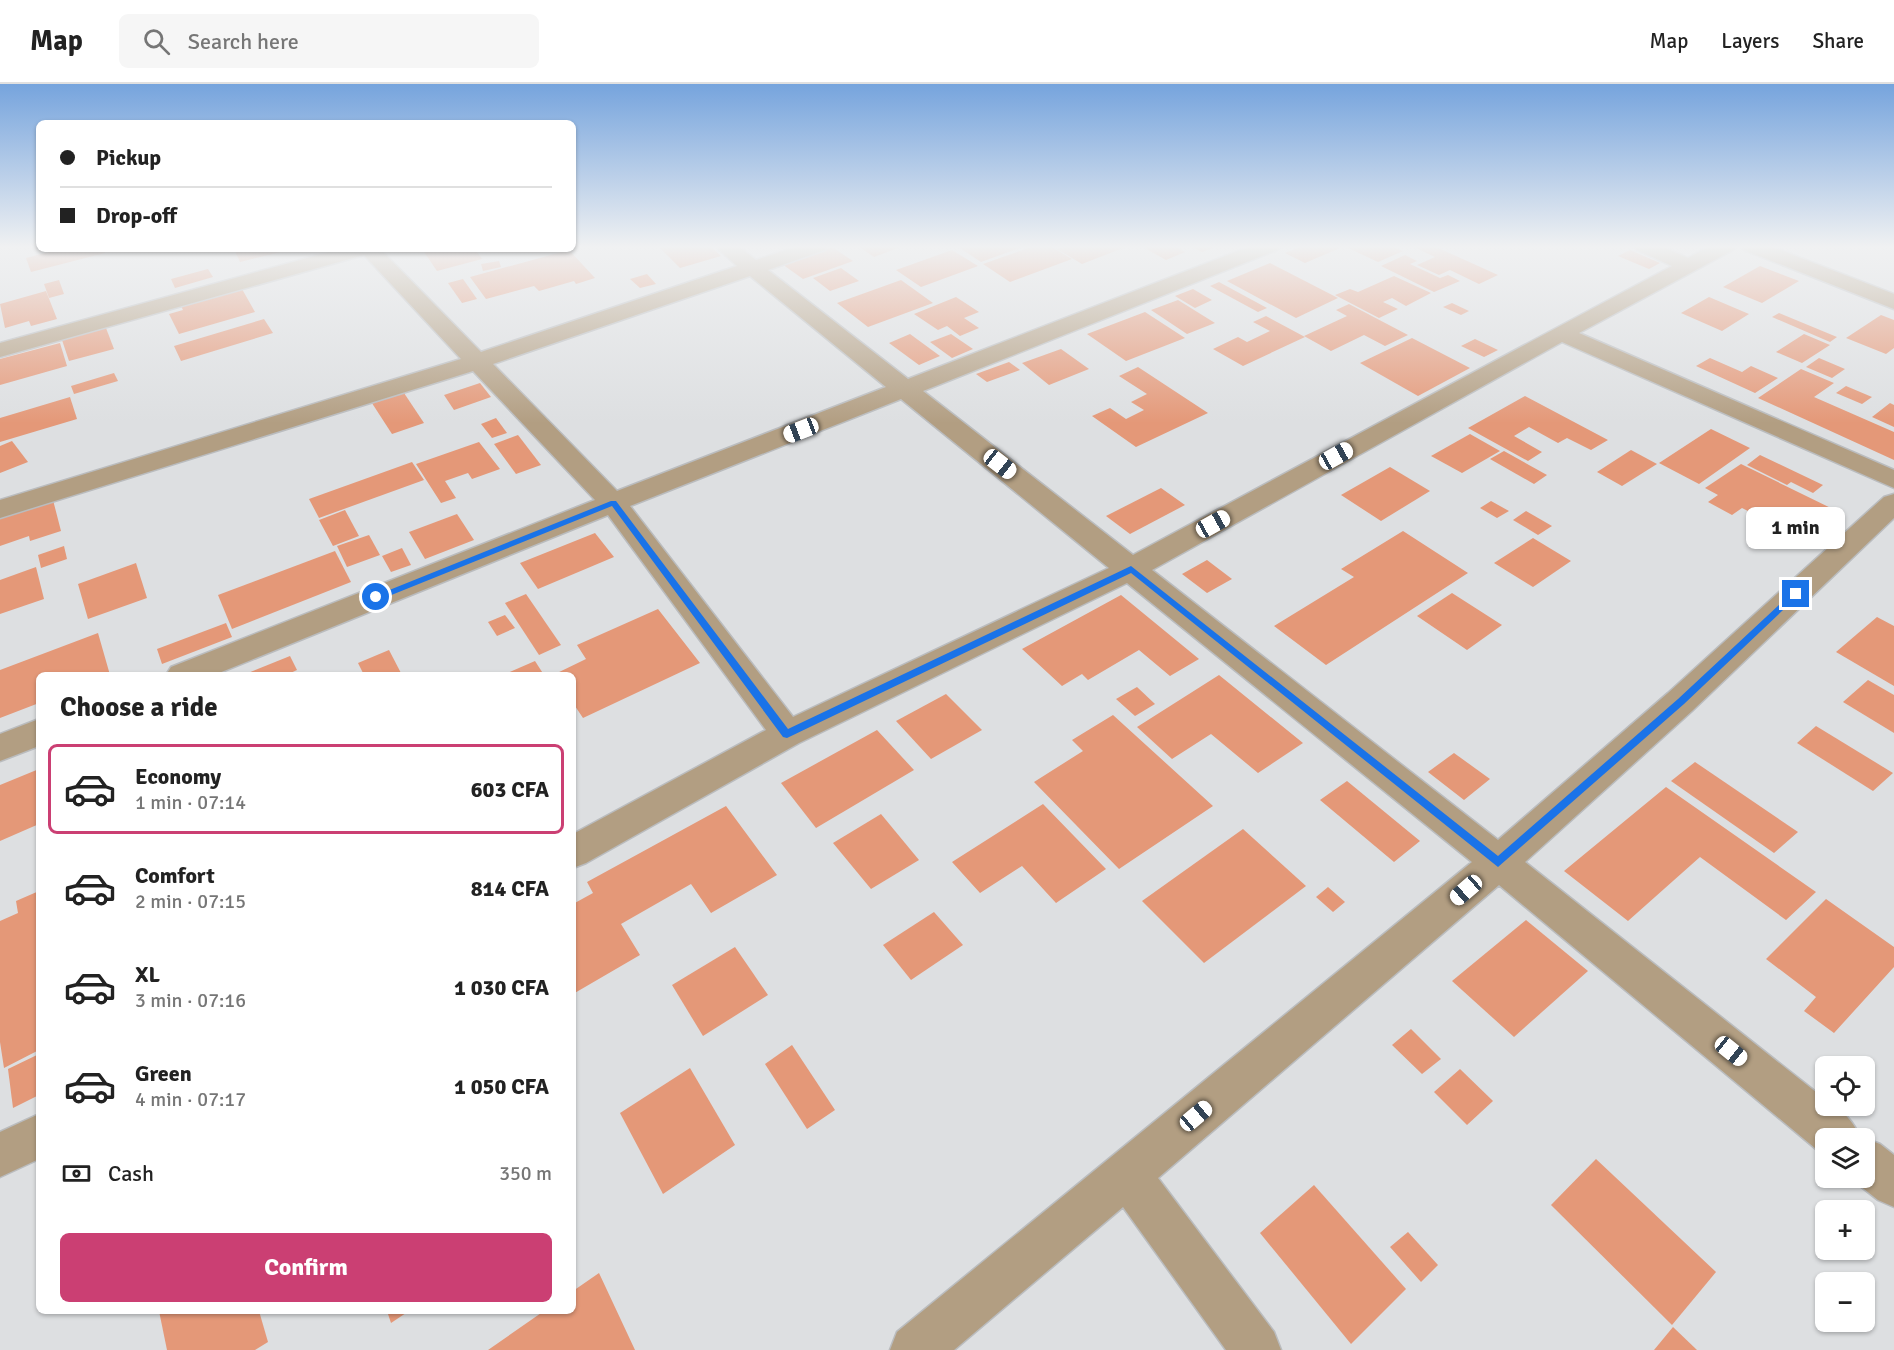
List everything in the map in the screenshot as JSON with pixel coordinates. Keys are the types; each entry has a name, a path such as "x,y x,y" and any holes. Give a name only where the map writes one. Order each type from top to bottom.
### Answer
{"street":[{"path":"0,350 161,305"},
{"path":"422,305 614,503 787,734"},
{"path":"0,509 476,362 642,305"},
{"path":"800,305 1498,862 1826,1128"},
{"path":"190,672 1121,305"},
{"path":"576,850 787,734 1131,569 1613,305"},
{"path":"1561,333 1894,480"},
{"path":"915,1350 1370,972 1498,862 1681,702 1894,502"},
{"path":"0,748 36,733"},
{"path":"0,1155 36,1137"},
{"path":"1875,1169 1894,1184"},
{"path":"1127,1174 1256,1350"}],"building":[{"path":"0,305 52,305 57,319 31,326 29,321 5,328"},
{"path":"251,305 255,312 179,334 169,314 183,310 181,306"},
{"path":"840,305 927,305 868,327"},
{"path":"936,305 968,305 979,312 964,318 979,328 960,336 947,326 938,330 914,314"},
{"path":"1164,305 1186,305 1215,323 1187,334 1151,310"},
{"path":"1245,305 1262,305 1267,308 1258,312"},
{"path":"1272,305 1323,305 1296,318"},
{"path":"1351,305 1408,335 1385,346 1364,335 1331,351 1304,336 1347,316 1336,310"},
{"path":"1354,305 1390,305 1398,309 1379,318"},
{"path":"1456,305 1469,311 1461,315 1443,307"},
{"path":"1695,305 1728,305 1749,314 1722,331 1681,313"},
{"path":"1145,312 1185,338 1126,361 1087,334"},
{"path":"1779,313 1837,337 1830,342 1772,317"},
{"path":"1881,315 1894,320 1894,348 1886,354 1846,338"},
{"path":"1266,316 1305,337 1243,366 1213,349 1238,337 1247,342 1270,331 1253,322"},
{"path":"264,319 273,333 181,361 174,346"},
{"path":"106,328 114,349 69,361 62,340"},
{"path":"910,334 940,356 919,365 889,343"},
{"path":"951,334 973,349 952,358 930,342"},
{"path":"1804,334 1830,345 1802,363 1776,352"},
{"path":"1412,338 1470,368 1418,396 1360,363"},
{"path":"1475,339 1498,350 1484,357 1461,346"},
{"path":"60,343 67,366 0,385 0,359"},
{"path":"1061,349 1089,369 1049,385 1022,363"},
{"path":"1710,358 1742,372 1751,366 1778,378 1755,393 1696,366"},
{"path":"1819,358 1845,369 1832,378 1806,367"},
{"path":"1009,362 1020,370 987,382 976,374"},
{"path":"1138,367 1208,413 1136,447 1092,416 1110,408 1126,419 1144,410 1131,402 1147,394 1119,376"},
{"path":"1801,369 1834,383 1814,397 1894,432 1894,460 1758,398"},
{"path":"114,373 118,381 74,394 71,386"},
{"path":"480,383 491,397 454,410 444,395"},
{"path":"1846,386 1872,397 1862,404 1836,393"},
{"path":"400,387 424,423 392,434 368,397"},
{"path":"1525,396 1608,440 1591,450 1567,438 1558,443 1529,427 1514,436 1542,452 1528,461 1468,428"},
{"path":"70,397 77,419 0,442 0,418"},
{"path":"1890,403 1894,405 1894,427 1872,417"},
{"path":"496,418 507,433 492,438 481,424"},
{"path":"1711,429 1750,448 1699,484 1659,463"},
{"path":"1470,434 1500,451 1462,473 1431,456"},
{"path":"518,435 541,465 516,474 494,444"},
{"path":"12,441 28,462 0,473 0,446"},
{"path":"479,442 500,469 472,479 468,473 445,481 456,498 441,503 416,464"},
{"path":"1631,450 1657,464 1622,486 1597,472"},
{"path":"1504,451 1547,475 1534,484 1490,459"},
{"path":"1760,455 1823,485 1813,493 1791,482 1787,485 1747,465"},
{"path":"412,462 424,480 319,518 309,499"},
{"path":"1741,464 1841,513 1807,541 1742,508 1732,515 1708,502 1718,495 1705,488"},
{"path":"1390,467 1430,491 1381,521 1341,495"},
{"path":"1161,488 1185,505 1130,534 1106,516"},
{"path":"53,500 61,531 30,541 29,536 0,546 0,518"},
{"path":"1491,501 1509,511 1497,518 1480,508"},
{"path":"345,510 359,536 333,546 319,520"},
{"path":"1526,511 1552,526 1538,535 1513,520"},
{"path":"457,514 474,540 425,559 409,532"},
{"path":"1403,531 1468,573 1326,665 1274,626 1354,577 1341,569"},
{"path":"595,533 614,557 538,589 520,563"},
{"path":"369,535 380,555 347,567 337,546"},
{"path":"1533,538 1571,561 1533,587 1494,563"},
{"path":"64,546 67,559 41,568 38,555"},
{"path":"402,548 411,565 391,572 382,556"},
{"path":"335,551 351,582 232,629 218,595"},
{"path":"1207,560 1232,579 1207,593 1182,574"},
{"path":"136,563 147,598 88,619 78,584"},
{"path":"36,567 44,599 0,614 0,580"},
{"path":"1452,593 1502,625 1467,650 1417,616"},
{"path":"526,594 561,645 539,655 505,603"},
{"path":"1121,595 1199,659 1170,676 1139,650 1088,680 1082,674 1062,686 1022,649"},
{"path":"658,609 700,663 583,718 576,708 576,672 559,672 586,659 577,645"},
{"path":"505,615 515,628 497,636 488,622"},
{"path":"1877,617 1894,626 1894,686 1836,652"},
{"path":"226,623 232,637 162,664 157,649"},
{"path":"98,633 109,672 36,672 36,704 0,718 0,670"},
{"path":"389,650 400,672 362,672 358,663"},
{"path":"290,656 297,670 293,672 250,672"},
{"path":"535,661 542,672 510,672"},
{"path":"1219,675 1303,743 1258,773 1211,734 1172,759 1137,727"},
{"path":"1868,680 1894,695 1894,733 1843,702"},
{"path":"1137,687 1155,704 1135,716 1116,699"},
{"path":"946,694 982,730 931,759 896,721"},
{"path":"1113,715 1213,806 1119,869 1034,782 1083,751 1072,740"},
{"path":"1816,726 1893,773 1873,791 1797,743"},
{"path":"877,730 914,770 816,828 781,783"},
{"path":"1454,753 1490,779 1464,800 1428,772"},
{"path":"1695,762 1798,832 1774,853 1671,781"},
{"path":"36,770 36,825 0,841 0,785"},
{"path":"1347,781 1420,841 1394,862 1320,800"},
{"path":"1666,787 1816,892 1786,920 1700,857 1628,921 1564,871"},
{"path":"1043,804 1106,869 1056,903 1022,866 980,893 952,862"},
{"path":"726,806 777,875 711,913 691,884 621,924 640,955 576,992 576,902 593,893 587,882"},
{"path":"881,814 919,860 871,889 833,843"},
{"path":"1243,829 1306,886 1204,963 1142,901"},
{"path":"1328,887 1345,902 1333,912 1316,897"},
{"path":"36,892 36,1052 4,1068 0,1042 0,921 18,913 16,901"},
{"path":"1826,899 1894,947 1894,967 1834,1033 1804,1011 1816,997 1766,959"},
{"path":"934,912 963,945 911,980 883,945"},
{"path":"1526,920 1588,971 1514,1037 1452,981"},
{"path":"735,947 768,995 703,1036 672,985"},
{"path":"1411,1029 1441,1059 1422,1074 1392,1045"},
{"path":"792,1045 835,1110 807,1129 765,1064"},
{"path":"36,1055 36,1096 13,1108 8,1069"},
{"path":"690,1068 735,1145 663,1194 620,1113"},
{"path":"1460,1069 1493,1101 1467,1125 1434,1092"},
{"path":"1596,1159 1716,1272 1672,1325 1551,1205"},
{"path":"1314,1185 1406,1289 1351,1344 1260,1233"},
{"path":"1408,1232 1438,1265 1421,1282 1390,1247"},
{"path":"599,1273 635,1350 488,1350 540,1314 576,1314 576,1289"},
{"path":"160,1314 260,1314 268,1342 255,1350 167,1350"},
{"path":"388,1314 404,1314 391,1323"},
{"path":"1673,1327 1697,1350 1654,1350"}],"route":[{"path":"376,597 614,503 787,734 1131,569 1498,862 1681,702 1796,594"}]}
